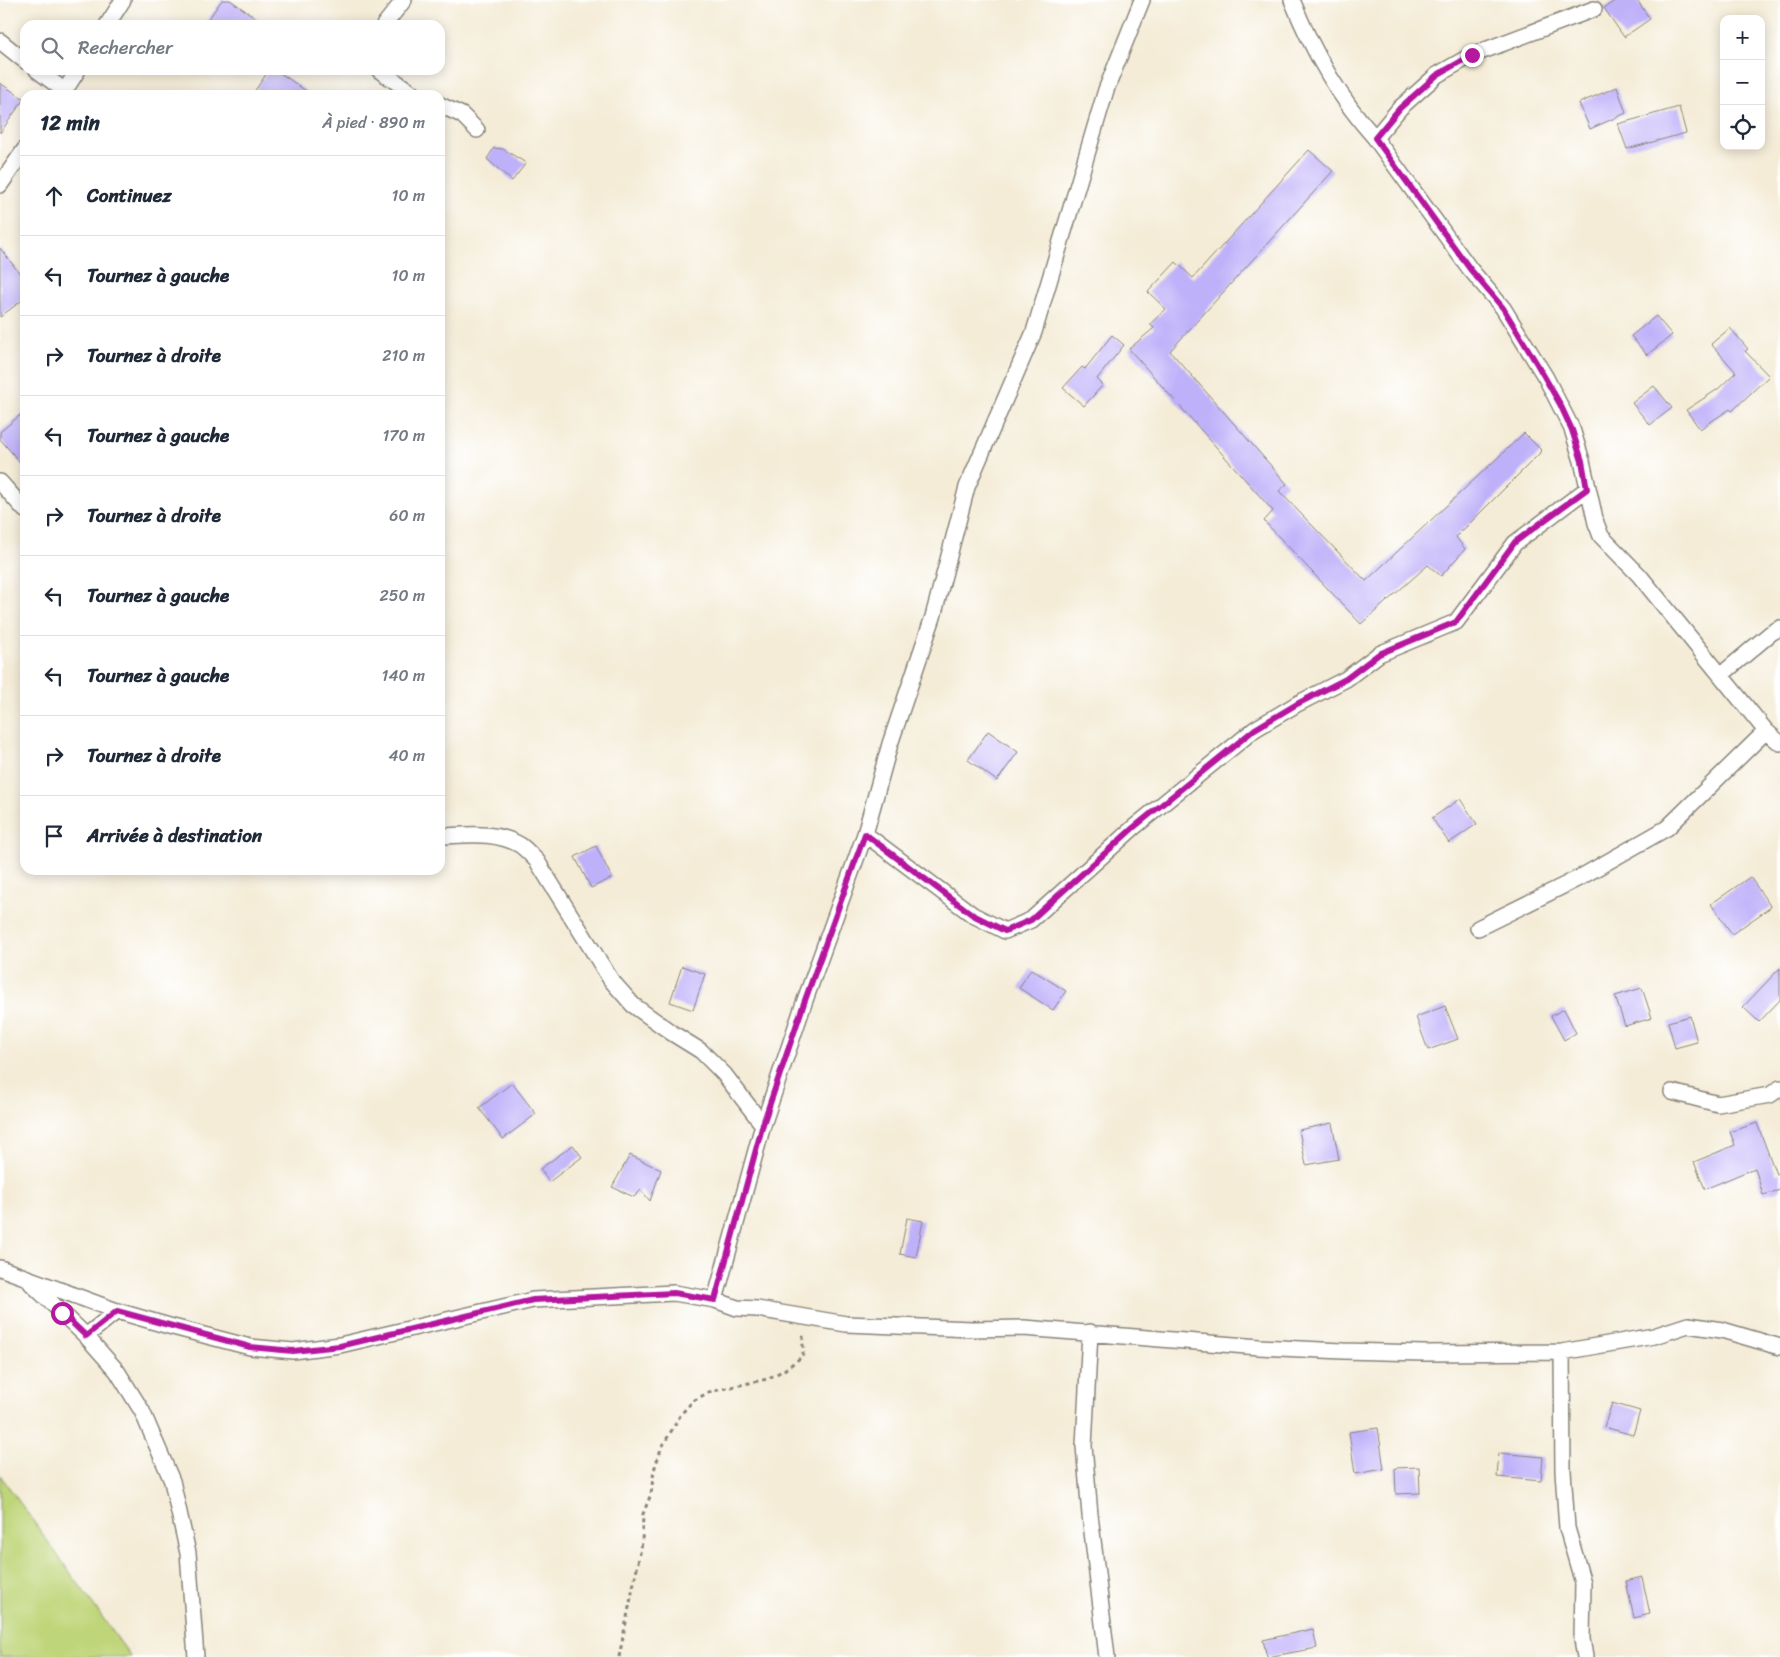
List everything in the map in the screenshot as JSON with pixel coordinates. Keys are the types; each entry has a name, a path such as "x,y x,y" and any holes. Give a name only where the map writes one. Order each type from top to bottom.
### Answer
{"street":[{"path":"110,20 123,0"},
{"path":"388,20 404,0"},
{"path":"715,1300 763,1124 865,834 890,744 933,617 967,488 1034,332 1106,90 1142,0"},
{"path":"1292,0 1306,34 1329,76 1358,120 1375,138 1470,269 1503,308 1560,404 1572,430 1582,461 1587,489 1601,536 1639,575 1766,731 1780,743"},
{"path":"1375,138 1400,108 1437,75 1472,55 1594,8"},
{"path":"0,41 20,56"},
{"path":"43,75 60,90"},
{"path":"65,90 75,75"},
{"path":"386,75 408,90"},
{"path":"445,107 462,115 477,130"},
{"path":"0,185 20,156"},
{"path":"0,482 20,504"},
{"path":"865,834 973,915 1005,931 1031,920 1133,828 1255,729 1297,704 1346,679 1379,654 1456,622 1515,542 1587,489"},
{"path":"1721,675 1771,633 1780,628"},
{"path":"1478,928 1579,878 1667,828 1766,731"},
{"path":"445,836 476,835 504,838 521,846 537,861 611,980 633,1005 701,1051 724,1074 763,1124"},
{"path":"1672,1092 1718,1104 1770,1095 1780,1088"},
{"path":"0,1268 117,1311 250,1347 293,1351 340,1346 533,1300 674,1293 715,1300 737,1308 756,1309 846,1324 918,1328 1024,1328 1259,1347 1424,1353 1562,1352 1654,1336 1688,1325 1722,1330 1780,1347"},
{"path":"26,1279 86,1336 117,1371 142,1410 172,1481 188,1553 196,1657"},
{"path":"86,1336 117,1311"},
{"path":"1090,1332 1084,1446 1090,1515 1107,1657"},
{"path":"1562,1352 1563,1471 1567,1528 1583,1582 1582,1639 1585,1657"}],"path":[{"path":"619,1657 642,1543 643,1514 651,1494 654,1470 662,1449 681,1414 693,1401 709,1392 767,1379 784,1370 803,1356 803,1317"}],"green space":[{"path":"0,1475 131,1657 0,1657"}],"building":[{"path":"222,0 230,0 259,20 208,20"},
{"path":"1616,0 1637,0 1650,19 1624,37 1604,8"},
{"path":"266,75 283,75 305,90 255,90"},
{"path":"0,83 20,96 20,105 0,133"},
{"path":"1617,87 1626,113 1590,129 1579,103"},
{"path":"1679,107 1686,133 1627,149 1618,124"},
{"path":"494,148 503,149 526,163 512,181 487,159"},
{"path":"1309,150 1333,171 1170,351 1287,484 1279,491 1366,581 1524,433 1542,451 1456,537 1465,549 1441,576 1428,565 1361,624 1264,521 1273,511 1129,349 1154,328 1150,324 1166,309 1148,292 1176,262 1193,278"},
{"path":"0,248 20,274 20,302 0,317"},
{"path":"1656,316 1672,335 1647,355 1631,336"},
{"path":"1730,328 1748,349 1745,351 1769,376 1732,411 1730,409 1700,429 1686,410 1718,389 1736,372 1711,344"},
{"path":"1112,335 1124,345 1097,379 1103,385 1084,406 1063,388 1082,367 1085,369"},
{"path":"1654,386 1672,408 1650,425 1632,403"},
{"path":"20,415 20,462 0,439 0,432"},
{"path":"988,731 1018,752 997,781 968,760"},
{"path":"1460,799 1477,824 1449,843 1432,818"},
{"path":"596,846 612,878 591,888 575,857"},
{"path":"1750,877 1771,907 1732,934 1711,904"},
{"path":"682,966 705,974 693,1010 670,1002"},
{"path":"1780,968 1780,1000 1759,1022 1743,1007"},
{"path":"1031,969 1066,991 1053,1010 1019,988"},
{"path":"1642,988 1652,1018 1625,1026 1615,996"},
{"path":"1445,1006 1458,1039 1428,1050 1416,1017"},
{"path":"1564,1009 1576,1033 1564,1040 1551,1016"},
{"path":"1690,1016 1697,1042 1675,1048 1668,1022"},
{"path":"512,1083 536,1114 503,1139 479,1108"},
{"path":"1332,1123 1339,1159 1306,1165 1299,1130"},
{"path":"1757,1123 1776,1174 1780,1173 1780,1190 1763,1195 1755,1168 1705,1189 1694,1162 1735,1145 1730,1132"},
{"path":"573,1145 582,1157 549,1182 540,1169"},
{"path":"630,1155 661,1170 650,1201 641,1190 634,1197 612,1187"},
{"path":"907,1218 923,1221 916,1257 900,1254"},
{"path":"1612,1403 1640,1411 1633,1435 1604,1427"},
{"path":"1378,1428 1384,1469 1355,1474 1349,1432"},
{"path":"1499,1453 1543,1457 1541,1481 1497,1477"},
{"path":"1419,1467 1420,1493 1396,1494 1395,1468"},
{"path":"1642,1577 1650,1614 1634,1618 1626,1581"},
{"path":"1313,1629 1317,1648 1267,1657 1263,1640"}],"route":[{"path":"62,1313 86,1336 117,1311 250,1347 293,1351 340,1346 533,1300 674,1293 715,1300 763,1124 865,834 973,915 1005,931 1031,920 1133,828 1255,729 1297,704 1346,679 1379,654 1456,622 1515,542 1587,489 1582,461 1572,430 1546,378 1503,308 1470,269 1375,138 1400,108 1437,75 1472,55"}]}
